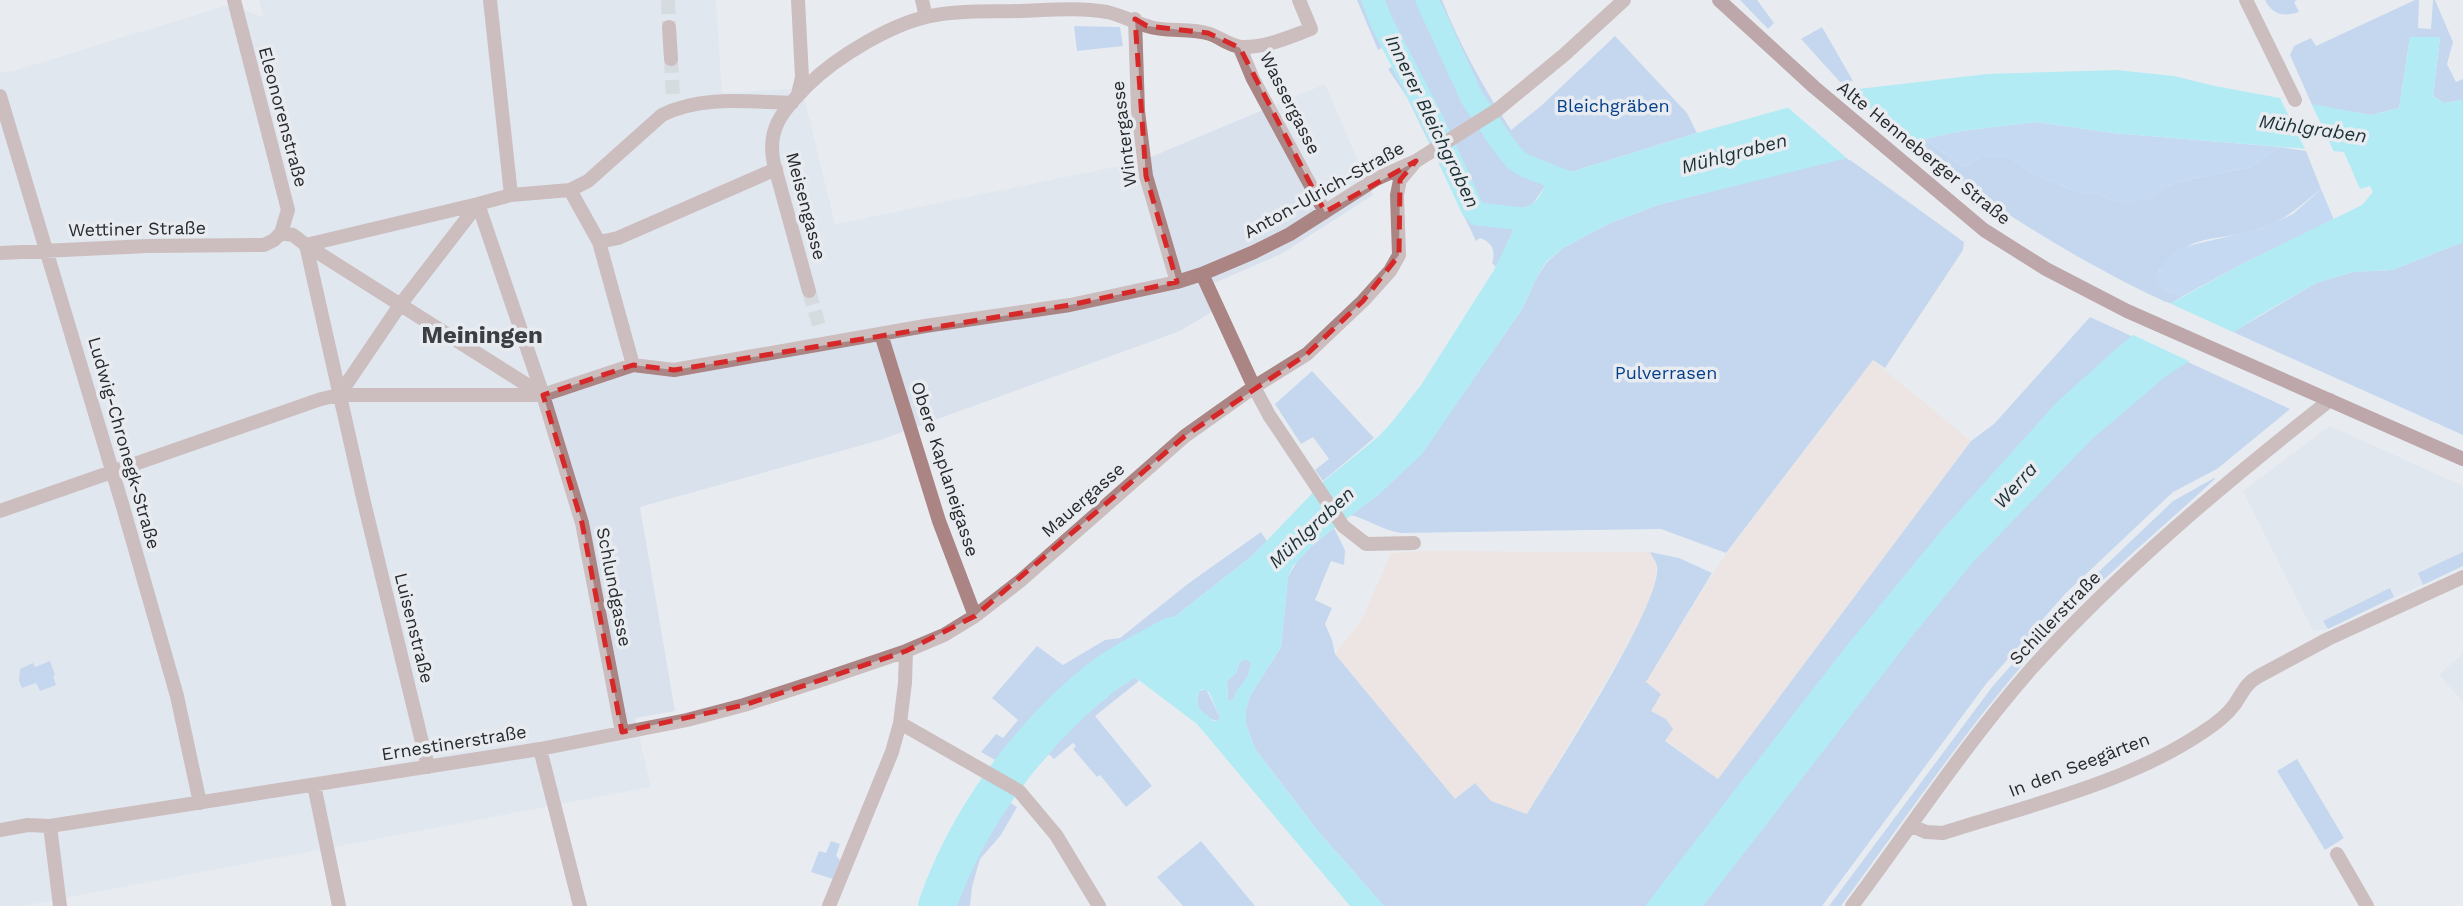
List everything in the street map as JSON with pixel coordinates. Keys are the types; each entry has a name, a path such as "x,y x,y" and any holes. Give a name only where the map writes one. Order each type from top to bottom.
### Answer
{"main road":[{"name":"Alte Henneberger Straße","path":"1719,0 1814,87 1984,230 2046,268 2127,311 2463,459"}],"street":[{"name":"Eleonorenstraße","path":"234,0 288,210 283,236"},
{"path":"490,0 511,195"},
{"path":"306,245 511,195 570,190 589,181 674,103 795,99 802,77 798,0"},
{"path":"922,0 926,17"},
{"path":"1240,48 1262,46 1311,29 1299,0"},
{"name":"Anton-Ulrich-Straße","path":"633,366 674,370 794,350 822,337 881,334 1070,305 1202,274 1266,246 1497,110 1550,67 1624,0"},
{"path":"2246,0 2295,100"},
{"name":"Meisengasse","path":"809,291 771,150 771,136 777,122 813,80 857,47 926,17 950,13 1071,10 1106,12 1135,19 1147,26 1208,33 1240,48"},
{"name":"Wintergasse","path":"1135,19 1138,111 1146,176 1177,282"},
{"path":"669,27 671,60"},
{"name":"Wassergasse","path":"1240,48 1253,79 1325,212"},
{"name":"Ludwig-Chronegk-Straße","path":"0,96 48,251 177,696 200,803"},
{"name":"Mauergasse","path":"906,652 944,635 975,616 1020,581 1185,436 1325,340 1390,271 1399,255 1397,209 1400,180 1416,160"},
{"path":"599,242 618,238 776,169"},
{"path":"0,511 321,398 339,395 543,395 633,366 599,242 570,190"},
{"path":"339,395 400,304 478,204"},
{"name":"Schlundgasse","path":"478,204 543,395 582,523 622,732"},
{"path":"283,236 306,245 543,395"},
{"name":"Wettiner Straße","path":"0,253 148,246 250,247 283,236"},
{"name":"Luisenstraße","path":"306,245 363,499 428,767"},
{"path":"1202,274 1269,415 1343,526 1366,544 1414,543"},
{"name":"Obere Kaplaneigasse","path":"881,334 939,521 975,616"},
{"name":"Schillerstraße","path":"1852,906 2000,707 2076,621 2228,480 2330,400"},
{"name":"In den Seegärten","path":"1912,826 1926,832 1943,833 2057,797 2148,761 2202,733 2220,719 2235,703 2249,681 2329,639 2463,578"},
{"path":"829,906 892,752 900,723 906,652"},
{"name":"Ernestinerstraße","path":"0,830 28,825 50,827 540,749 687,720 744,705 906,652"},
{"path":"900,723 1019,791 1056,835 1099,906"},
{"path":"540,749 580,906"},
{"path":"314,785 338,906"},
{"path":"50,827 60,906"},
{"path":"2337,854 2367,906"}],"highlighted area":[{"path":"1135,19 1147,26 1208,33 1240,48 1325,212 1416,161 1400,180 1399,255 1363,301 1307,354 1185,436 975,616 906,651 821,680 744,705 622,732 582,523 543,395 633,365 674,370 1070,305 1177,282 1146,176"}],"shaded area":[{"path":"259,0 716,0 722,93 802,88 835,224 1139,162 1325,84 1373,195 1281,254 1212,284 1220,307 1180,331 880,440 640,507 675,711 635,718 651,787 23,906 0,906 0,72 13,71 228,5 263,17"},
{"path":"2037,122 2113,133 2280,147 2251,167 2186,180 2165,187 2148,199 2130,204 2113,201 2096,193 2082,194 2031,173 2010,158 1979,158 1964,167 1924,139 1962,131"},
{"path":"2321,189 2334,220 2183,296 2163,290 2155,279 2166,260 2179,248 2260,229 2293,214"},
{"path":"1873,360 1971,441 1718,779 1665,740 1666,719 1651,711 1646,682 1720,562"},
{"path":"2330,426 2463,486 2463,565 2328,629 2313,631 2243,491"},
{"path":"1650,552 1657,566 1654,586 1645,611 1527,814 1491,801 1455,800 1335,654 1362,619 1391,553"},
{"path":"2463,653 2463,702 2439,675"}],"green space":[{"name":"Bleichgräben","path":"1357,0 1442,0 1473,66 1511,130 1541,106 1615,36 1687,113 1697,133 1561,175 1553,174 1532,205 1515,211 1513,231 1496,267 1492,263 1492,247 1480,238 1476,241 1407,97 1388,69 1398,63 1388,45 1378,50"},
{"path":"1740,0 1757,0 1774,23 1768,29"},
{"path":"2265,0 2297,0 2294,2 2299,12 2275,12"},
{"path":"2419,0 2418,28 2431,29 2435,0 2453,42 2447,64 2456,82 2463,79 2463,100 2444,103 2433,96 2440,37 2410,37 2399,108 2371,115 2312,105 2290,55 2294,46 2311,38 2316,46"},
{"path":"1074,26 1120,27 1123,46 1077,51"},
{"path":"1822,27 1853,81 1840,82 1801,39"},
{"path":"1924,139 1964,167 1979,158 2010,158 2031,173 2082,194 2096,193 2113,201 2148,199 2165,187 2186,180 2251,167 2280,147 2306,151 2321,189 2280,220 2262,228 2194,243 2170,258 2159,271 2163,290 2183,296 2170,304 2088,262 1983,197 1912,142"},
{"name":"Pulverrasen","path":"1846,157 1964,242 1963,250 1885,368 1873,360 1726,553 1661,529 1401,533 1351,515 1378,495 1421,454 1522,309 1547,262 1563,248 1610,223 1658,205"},
{"path":"2463,242 2463,435 2233,332 2316,283 2353,272 2392,270"},
{"path":"2090,317 2290,409 2217,469 2173,492 2065,594 1986,684 1822,906 1384,906 1317,830 1255,749 1246,724 1246,710 1250,696 1281,647 1288,577 1300,556 1334,528 1345,550 1344,565 1331,561 1315,600 1332,608 1325,624 1335,654 1455,799 1475,783 1491,801 1527,814 1603,689 1643,615 1654,586 1657,566 1650,552 1679,558 1712,573 1646,682 1661,694 1651,711 1666,719 1673,729 1665,741 1718,779 1971,441 1994,424"},
{"path":"1312,371 1374,438 1323,481 1315,470 1329,459 1313,437 1301,444 1275,404"},
{"path":"2214,478 2055,628 1971,729 1841,906 1829,906 1992,687 2068,601 2173,501"},
{"path":"1261,532 1267,541 1252,556 1164,625 1118,654 1056,706 1006,766 981,752 996,734 1003,738 1018,720 992,698 1037,646 1063,665 1105,640 1120,638 1189,583"},
{"path":"2463,552 2463,566 2423,585 2418,573"},
{"path":"2390,588 2394,597 2328,629 2323,621"},
{"path":"1246,659 1251,663 1248,675 1234,699 1228,701 1227,681 1236,673 1240,662"},
{"path":"50,661 56,685 40,691 36,683 22,688 19,681 20,669 33,663 35,667"},
{"path":"1132,675 1139,681 1095,716 1152,786 1126,807 1100,775 1097,777 1073,749 1076,746 1073,743 1054,759 1049,754 1025,781 1016,773 1056,723"},
{"path":"1206,689 1220,717 1218,721 1204,714 1198,706 1200,691"},
{"path":"2297,759 2344,838 2325,850 2277,771"},
{"path":"998,795 1017,807 1001,835 980,859 970,906 945,906 954,871"},
{"path":"831,841 840,844 836,856 840,860 833,879 811,872 819,851 826,853"},
{"path":"1201,841 1255,906 1183,906 1157,877"}],"water":[{"name":"Werra","path":"2410,37 2440,37 2433,96 2444,103 2463,100 2463,242 2392,270 2353,272 2316,283 2260,315 2165,377 2092,439 1973,562 1703,906 1645,906 1844,649 1942,530 2056,403 2170,304 2244,263 2362,205 2373,192 2370,186 2360,189 2344,152 2113,133 2037,122 1962,131 1658,205 1610,223 1563,248 1546,262 1522,309 1422,454 1378,495 1315,543 1293,566 1288,577 1281,647 1250,696 1246,710 1246,724 1255,749 1317,830 1384,906 1350,906 1197,724 1132,675 1118,654 1164,625 1252,556 1324,481 1391,423 1421,385 1494,270 1513,231 1511,218 1537,200 1548,176 1561,175 1850,90 1987,74 2117,70 2174,76 2371,115 2399,108","holes":["1246,659 1251,663 1248,675 1234,699 1228,701 1227,681 1236,673 1240,662","1202,689 1209,692 1220,717 1218,721 1214,721 1199,709 1197,696"]}],"pier":[{"path":"1844,88 1916,145 1849,160 1785,105"},
{"path":"2280,98 2311,103 2335,154 2306,151"},
{"path":"2167,302 2237,334 2193,363 2129,333"}],"waterway":[{"name":"Innerer Bleichgraben","path":"1373,0 1472,208 1478,214 1542,221"},
{"path":"1427,0 1472,98 1503,144 1516,160 1526,166 1576,186"},
{"name":"Mühlgraben","path":"937,906 965,841 983,810 1026,751 1075,699 1102,677 1172,636"}],"tunnel":[{"path":"668,0 669,27"},
{"path":"671,59 673,97"},
{"path":"809,291 820,329"}],"district":[{"name":"Meiningen","path":"482,335"}]}
